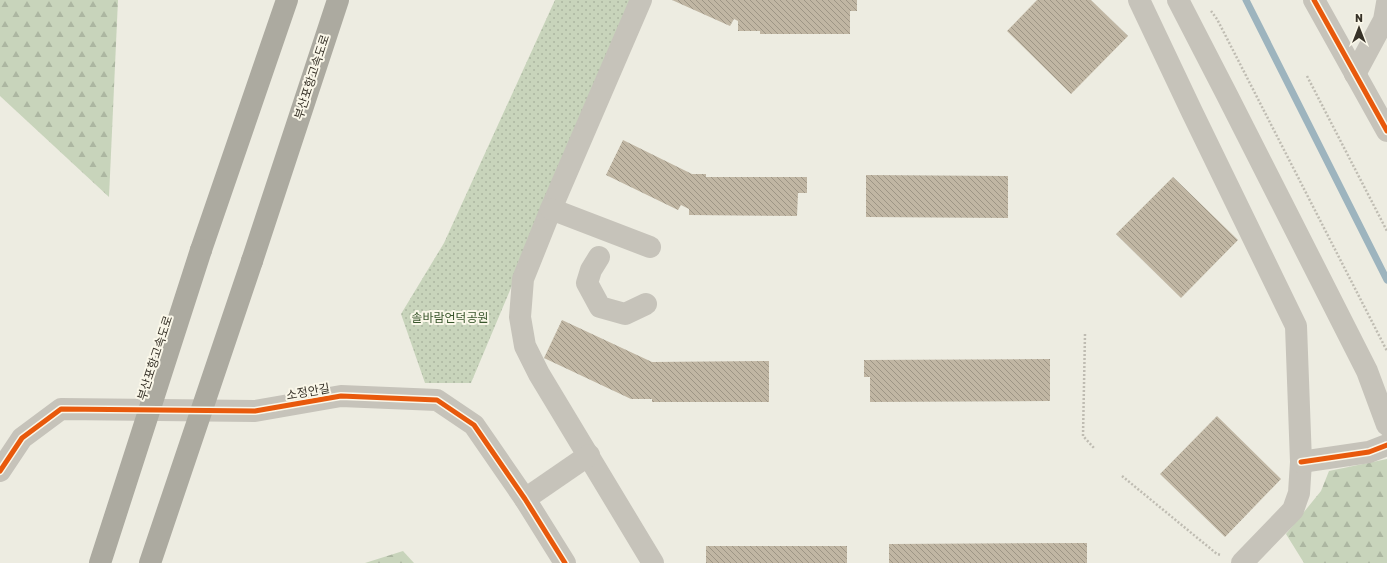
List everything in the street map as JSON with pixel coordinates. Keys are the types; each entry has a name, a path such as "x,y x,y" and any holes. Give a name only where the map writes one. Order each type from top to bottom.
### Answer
{"highway":[{"name":"부산포항고속도로","path":"100,563 201,250 287,0"},
{"name":"부산포항고속도로","path":"150,563 338,0"}],"street":[{"path":"640,0 551,208 523,280 520,317 525,346 539,374 653,563"},
{"path":"1139,0 1296,326 1300,462 1299,493 1293,510 1233,559"},
{"path":"1178,0 1367,371 1387,425"},
{"path":"1314,0 1387,131"},
{"path":"1355,74 1384,20 1387,3"},
{"path":"551,208 650,247"},
{"path":"600,257 591,270 587,283 600,307 625,314 646,304"},
{"name":"소정안길","path":"0,471 22,438 61,409 255,411 340,396 437,400 474,425 525,499 565,563"},
{"path":"1300,462 1369,452 1387,445"},
{"path":"525,499 589,455"}],"path":[{"path":"1208,6 1217,19 1255,91 1387,351"},
{"path":"1307,76 1387,231"},
{"path":"1085,334 1083,436 1094,448"},
{"path":"1122,476 1217,554 1233,559"}],"green space":[{"path":"0,0 118,0 109,197 0,96"},
{"name":"솔바람언덕공원","path":"555,0 632,0 471,383 425,383 401,314 444,243"},
{"path":"1387,459 1387,563 1304,563 1286,534 1321,491 1329,471"},
{"path":"403,551 414,563 365,563"}],"building":[{"path":"672,0 857,0 857,11 850,11 850,34 760,34 760,31 738,31 738,21 734,19 730,26"},
{"path":"1037,0 1091,0 1128,36 1071,94 1007,31"},
{"path":"623,140 692,174 706,174 706,177 807,177 807,193 798,193 797,216 689,215 689,209 681,205 678,210 606,175"},
{"path":"866,175 1008,176 1008,218 866,217"},
{"path":"1173,177 1238,240 1181,298 1116,234"},
{"path":"562,320 652,362 769,361 769,402 652,402 652,399 631,399 544,358"},
{"path":"1050,359 1050,401 870,402 870,377 864,377 864,360"},
{"path":"1217,416 1281,479 1225,537 1160,474"},
{"path":"1087,543 1087,563 889,563 889,544"},
{"path":"706,546 847,546 847,563 706,563"}],"waterway":[{"path":"1246,0 1387,280"}],"cycle path":[{"path":"1314,0 1387,131"},
{"path":"0,471 22,438 61,409 255,411 341,396 437,400 474,425 525,499 565,563"},
{"path":"1301,462 1369,452 1387,445"}]}
